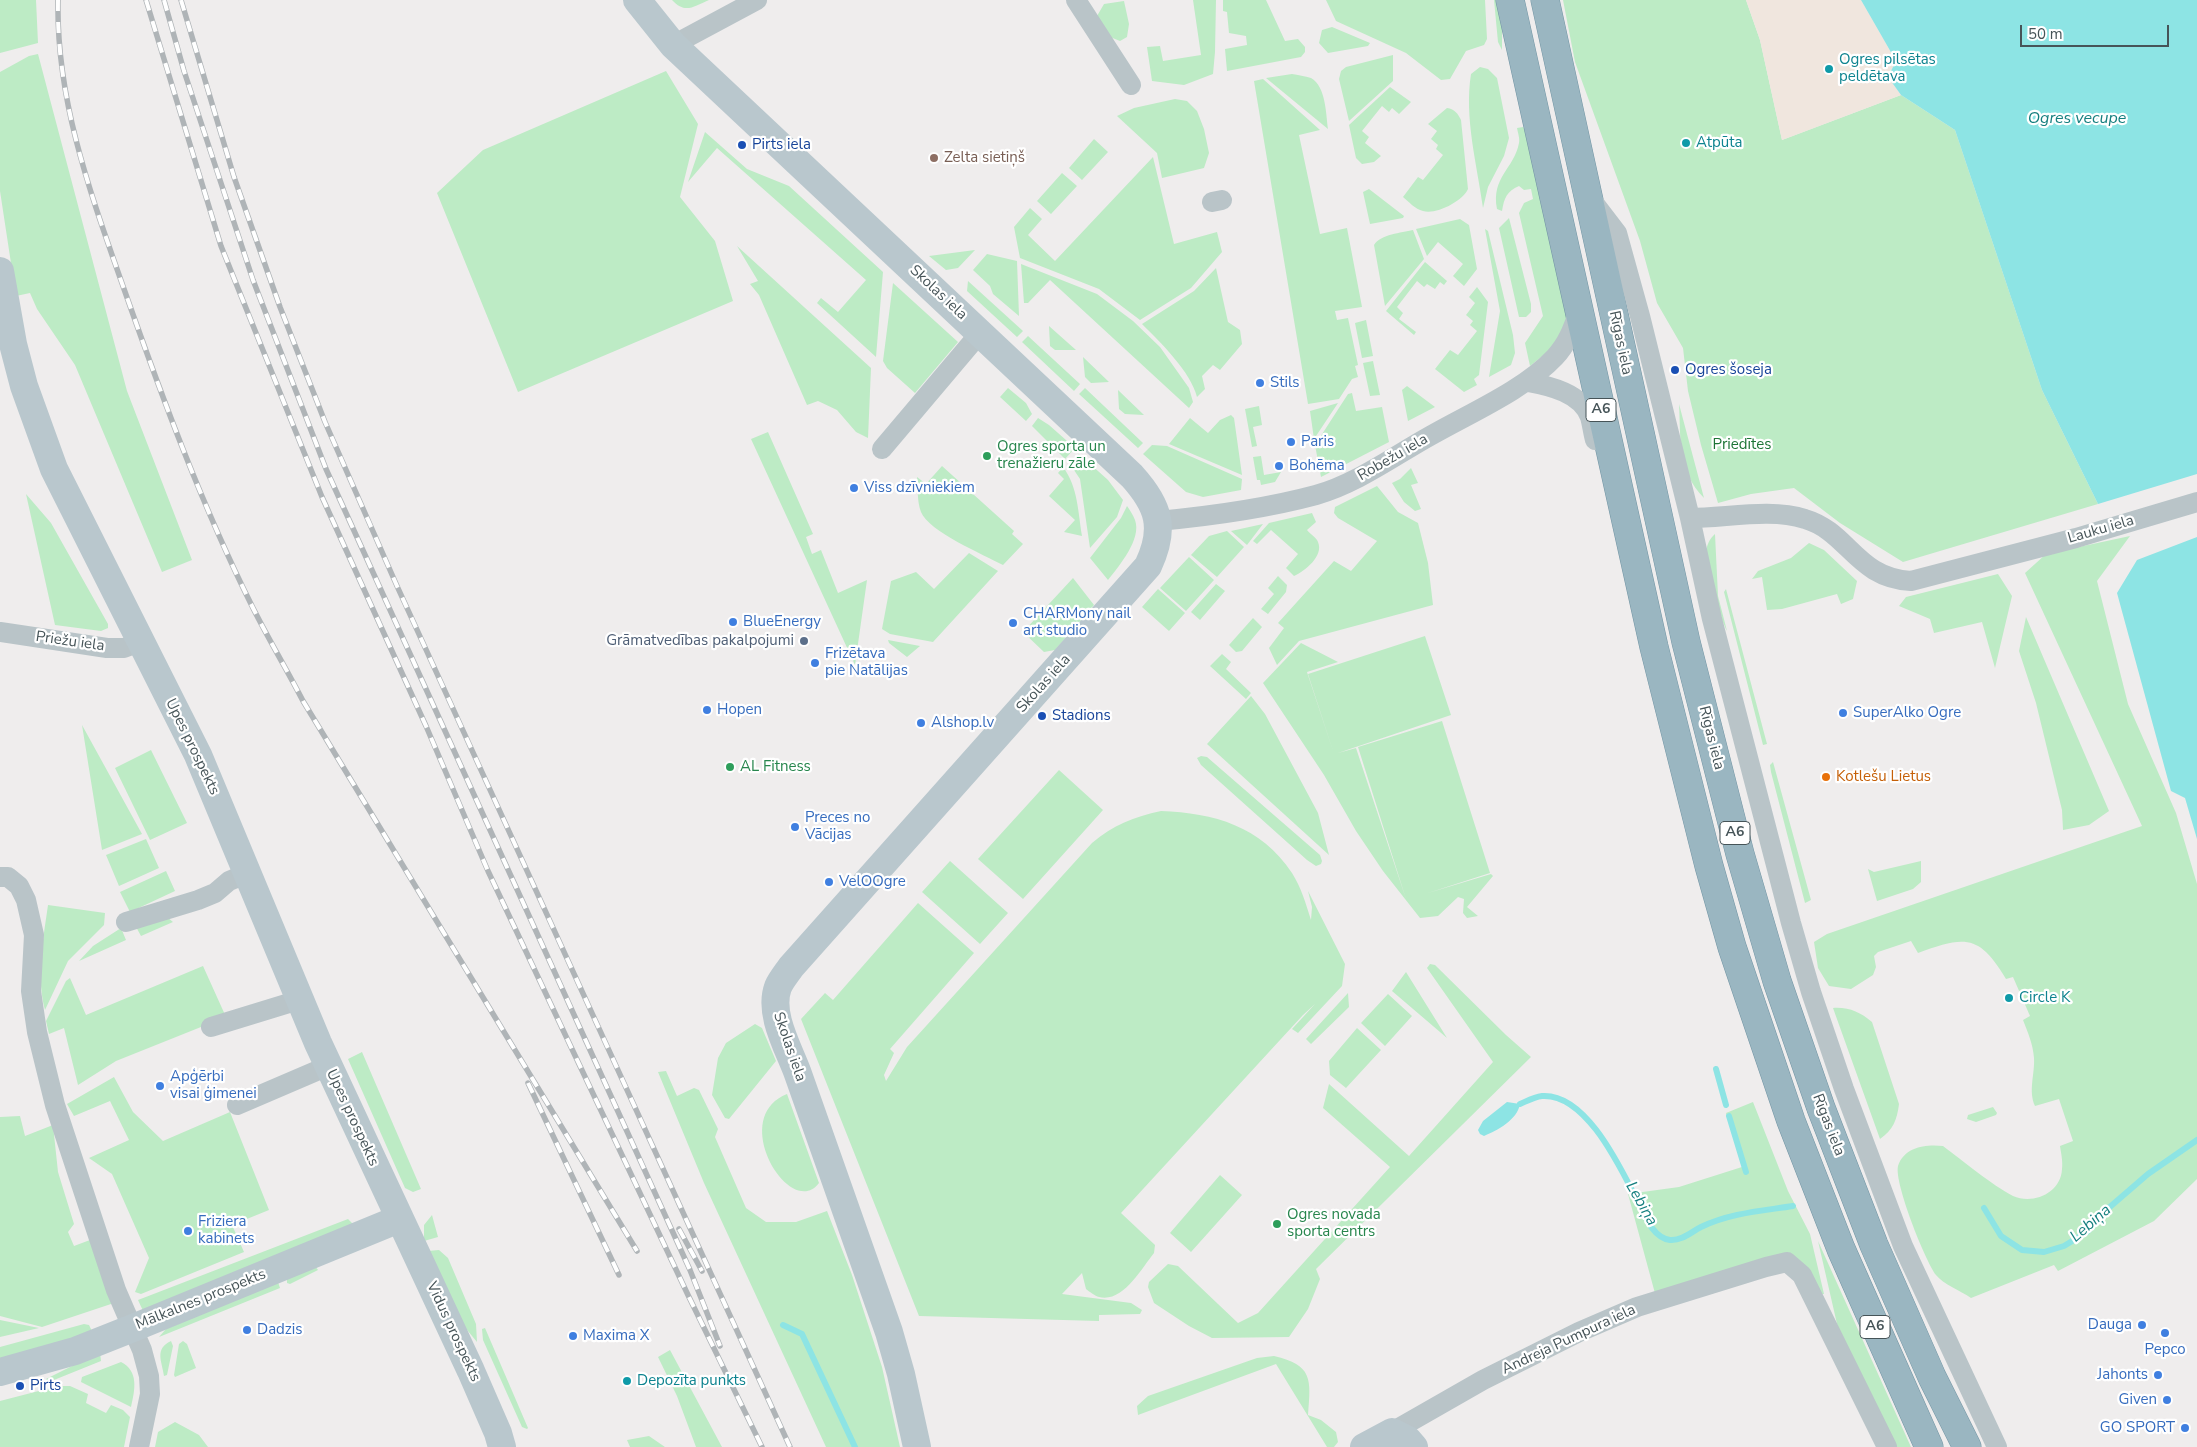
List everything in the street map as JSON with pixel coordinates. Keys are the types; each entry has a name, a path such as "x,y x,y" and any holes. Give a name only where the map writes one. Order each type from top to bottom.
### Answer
{"highway":[{"name":"A6","path":"1510,0 1654,647 1709,866 1746,991 1791,1121 1841,1249 1929,1447"},
{"name":"Rīgas iela","path":"1545,0 1686,642 1740,854 1777,981 1821,1108 1874,1245 1932,1377 1967,1447"}],"main road":[{"name":"Skolas iela","path":"637,0 674,45 1132,476 1146,491 1158,521 1159,533 1156,550 1148,566 792,967 778,987 776,1007 782,1032 889,1332 901,1374 916,1447"},
{"name":"Upes prospekts","path":"0,271 13,344 24,386 54,469 198,755 299,1000 399,1219"},
{"name":"Mālkalnes prospekts","path":"0,1372 75,1351 399,1219"},
{"name":"Vidus prospekts","path":"399,1219 471,1371 498,1433 502,1447"},
{"name":"Andreja Pumpura iela","path":"1364,1447 1392,1432"},
{"path":"1392,1432 1408,1440 1414,1447"}],"street":[{"path":"674,45 756,0"},
{"path":"1076,0 1131,85"},
{"path":"1587,193 1617,233 1640,316 1690,518 1712,619 1752,775 1791,923 1814,1001 1844,1089 1903,1246 1997,1447"},
{"name":"Robežu iela","path":"1158,521 1221,515 1316,495 1354,480 1528,382 1555,357 1570,338 1580,310"},
{"path":"882,449 980,333"},
{"path":"1528,382 1556,388 1573,397 1589,415 1605,485 1623,510"},
{"name":"Lauku iela","path":"1690,518 1779,514 1806,519 1831,532 1860,561 1894,580 1911,581 2006,557 2197,502"},
{"name":"Priežu iela","path":"0,632 107,648 124,648 140,642"},
{"path":"126,922 198,900 215,893 229,881 248,873"},
{"path":"0,877 8,877 19,886 26,900 34,935 31,990 40,1045 74,1166 116,1290 133,1328 149,1376 150,1394 139,1447"},
{"path":"211,1027 299,1000"},
{"path":"238,1106 328,1066"},
{"name":"Andreja Pumpura iela","path":"1392,1432 1483,1380 1579,1332 1638,1307 1787,1262 1802,1275 1887,1447"}],"green space":[{"path":"0,0 36,0 38,43 0,53"},
{"path":"672,0 709,0 694,7 685,8"},
{"path":"1193,0 1216,0 1213,74 1184,85 1152,81 1147,47 1160,46 1163,61 1201,55"},
{"path":"1223,0 1266,0 1285,41 1298,39 1305,47 1305,52 1301,57 1227,71 1225,49 1247,45 1246,36 1229,33 1227,12 1223,11"},
{"path":"1326,0 1485,0 1487,39 1484,45 1466,51 1450,79 1441,80 1406,53 1336,21"},
{"path":"1494,0 1500,0 1502,11 1502,50 1498,42"},
{"name":"Priedītes","path":"1563,0 1746,0 1760,40 1782,140 1901,95 1955,130 2042,390 2098,504 1903,562 1840,523 1794,488 1751,494 1718,503 1688,391 1683,348 1657,303 1640,241 1575,62"},
{"path":"1124,1 1129,24 1127,37 1120,41 1110,37 1097,16 1104,4"},
{"path":"1332,27 1370,43 1368,46 1328,53 1319,43 1322,30"},
{"path":"38,54 127,391 192,560 162,572 75,365 37,309 30,293 16,296 0,191 0,72 29,56"},
{"path":"1393,55 1393,81 1349,121 1339,79 1341,71 1346,67"},
{"path":"1480,67 1488,69 1497,78 1509,138 1504,156 1488,187 1483,208 1472,141 1469,107 1471,74"},
{"path":"666,71 698,124 680,197 715,241 733,301 518,392 437,193 483,150"},
{"path":"1292,74 1311,78 1320,87 1328,129 1266,78"},
{"path":"1263,79 1320,130 1299,135 1320,234 1347,228 1362,307 1335,311 1337,320 1348,318 1358,365 1355,366 1358,377 1352,379 1339,399 1308,404 1254,81"},
{"path":"1390,87 1411,102 1399,114 1392,108 1389,112 1382,106 1362,131 1369,137 1365,143 1381,156 1374,162 1362,164 1356,158 1349,125"},
{"path":"1175,99 1187,101 1197,111 1204,129 1209,153 1204,168 1162,178 1157,153 1117,116 1134,108"},
{"path":"1447,108 1456,112 1461,120 1468,189 1461,198 1442,209 1428,212 1423,211 1403,197 1418,177 1423,180 1443,155 1436,149 1438,145 1431,139 1437,131 1428,124"},
{"path":"1523,127 1530,140 1569,306 1561,341 1530,366 1525,343 1543,316 1519,213 1524,203 1533,199 1531,189 1524,190 1519,186 1512,190 1505,199 1502,211 1497,209 1496,198 1500,181 1516,152 1519,141 1517,128"},
{"path":"705,132 747,169 789,186 883,272 876,357 817,303 821,298 838,312 866,280 717,148 688,182"},
{"path":"1094,139 1108,152 1082,180 1069,168"},
{"path":"1153,157 1174,244 1217,232 1222,252 1191,288 1140,320 1099,289 1020,258 1014,227 1030,208 1042,219 1028,235 1055,261"},
{"path":"1062,173 1077,186 1051,214 1037,201"},
{"path":"1369,189 1404,216 1403,218 1370,224 1363,192"},
{"path":"1509,218 1531,304 1531,312 1526,317 1519,317 1499,228"},
{"path":"1460,219 1469,225 1477,269 1464,286 1453,276 1463,264 1438,242 1427,256 1416,229"},
{"path":"1485,229 1488,231 1513,335 1515,353 1511,365 1489,377 1500,311"},
{"path":"1413,230 1424,259 1385,306 1374,245 1386,236"},
{"path":"737,246 871,368 868,438 856,432 837,410 818,401 807,405 759,295 750,284 758,281"},
{"path":"975,250 958,268 946,270 929,256"},
{"path":"987,254 1017,261 1019,316 993,294 990,286 973,270"},
{"path":"1425,262 1447,281 1444,285 1440,282 1435,289 1427,284 1424,287 1417,281 1397,307 1403,313 1399,319 1416,332 1414,335 1386,311"},
{"path":"1021,264 1097,294 1133,321 1160,347 1189,388 1193,402 1189,408 1050,280 1028,303 1024,303"},
{"path":"1216,268 1228,322 1240,330 1242,344 1220,370 1213,365 1202,376 1205,389 1197,397 1182,367 1142,324 1194,291"},
{"path":"968,281 1023,331 1017,337 967,291"},
{"path":"893,283 958,342 915,393 887,368 883,361"},
{"path":"1477,287 1488,302 1479,375 1474,379 1477,385 1464,392 1435,369 1450,350 1458,355 1477,331 1470,325 1473,321 1466,315 1475,303 1469,297"},
{"path":"1366,320 1373,356 1362,358 1355,323"},
{"path":"1049,326 1076,350 1055,350 1050,346"},
{"path":"1028,336 1080,384 1074,391 1022,342"},
{"path":"1083,357 1109,382 1091,383 1085,377"},
{"path":"1373,361 1380,395 1370,396 1363,363"},
{"path":"1407,386 1435,407 1408,421 1402,390"},
{"path":"1008,388 1026,403 1032,414 1026,421 1000,397"},
{"path":"1085,388 1143,443 1138,448 1079,394"},
{"path":"1118,390 1144,415 1125,414 1119,409"},
{"path":"1352,393 1356,411 1382,407 1389,442 1321,477 1315,445 1348,394"},
{"path":"1338,403 1314,439 1310,411"},
{"path":"1679,404 1704,498 1689,477 1685,466 1682,454"},
{"path":"1259,406 1262,425 1253,427 1257,446 1252,447 1245,409"},
{"path":"1231,415 1234,418 1242,475 1169,444 1190,418 1208,433 1220,420"},
{"path":"1038,418 1075,448 1065,459 1032,426"},
{"path":"768,432 813,534 806,537 812,554 821,550 838,593 867,580 855,665 751,439"},
{"path":"1152,445 1167,446 1242,479 1241,490 1203,497 1186,492 1143,454"},
{"path":"1079,454 1108,480 1123,500 1117,517 1090,548 1080,479 1070,464"},
{"path":"1261,456 1264,475 1281,472 1275,482 1261,485 1260,480 1257,480 1253,457"},
{"path":"942,466 1014,531 1012,534 1023,544 1003,565 934,527 921,512 918,499 917,477 926,484"},
{"path":"1063,467 1075,491 1082,536 1064,532 1075,520 1049,496 1064,479 1058,473"},
{"path":"1411,468 1418,483 1411,485 1421,509 1415,511 1404,502 1392,483 1400,479"},
{"path":"1377,486 1398,512 1418,523 1428,563 1433,605 1299,641 1277,665 1269,648 1284,628 1278,623 1334,561 1351,571 1377,541 1338,518 1334,513 1335,507"},
{"path":"26,494 51,523 108,624 108,628 101,631 55,625"},
{"path":"1127,506 1135,520 1135,535 1128,552 1108,580 1090,558 1121,518"},
{"path":"1312,513 1316,522 1307,530 1317,540 1318,553 1308,567 1294,576 1286,568 1298,554 1271,530 1257,544 1253,541 1269,523"},
{"path":"1263,524 1247,545 1231,531"},
{"path":"1227,531 1244,547 1217,577 1191,555 1209,536"},
{"path":"1715,534 1718,596 1727,631 1713,595 1706,567 1706,554 1709,543"},
{"path":"2130,536 2097,581 2128,704 2176,813 2197,884 2197,1179 2154,1221 2058,1271 2054,1265 1971,1298 1943,1281 1931,1267 1905,1204 1898,1175 1898,1166 1905,1155 1916,1148 1943,1146 2013,1196 2029,1199 2037,1198 2045,1195 2057,1185 2062,1169 2060,1146 2073,1141 2059,1099 2035,1106 2032,1094 2033,1053 2023,1020 2030,1016 2013,977 2006,979 1987,954 1979,947 1970,943 1948,944 1918,953 1911,941 1878,952 1874,956 1876,967 1873,975 1851,989 1829,986 1818,968 1814,942 1827,934 2142,826 2025,573 2046,554"},
{"path":"1809,543 1824,550 1857,581 1853,599 1841,604 1837,594 1782,609 1767,610 1762,577 1752,579 1758,571 1791,558"},
{"path":"969,553 998,571 933,642 890,634 882,629 891,581 916,572 934,589"},
{"path":"1189,557 1214,580 1186,611 1160,588"},
{"path":"1998,574 2012,596 1995,668 1982,622 1934,633 1930,619 1899,606 1906,597"},
{"path":"1278,576 1287,585 1286,592 1268,614 1261,609 1274,594 1268,588"},
{"path":"1073,578 1094,605 1055,650 1044,652 1023,632"},
{"path":"1216,584 1225,591 1200,620 1191,612"},
{"path":"1158,589 1185,613 1169,631 1142,607"},
{"path":"1726,589 1767,744 1763,745 1724,592"},
{"path":"2026,617 2109,811 2089,825 2063,830 2062,810 2036,703 2019,651"},
{"path":"1253,618 1262,627 1242,651 1236,652 1229,645"},
{"path":"1425,636 1451,715 1338,753 1356,748 1406,899 1358,747 1442,721 1490,873 1428,893 1491,874 1493,876 1467,907 1478,916 1467,918 1463,913 1464,899 1458,897 1438,916 1420,918 1383,871 1356,831 1324,775 1263,683 1301,643 1338,662 1307,672 1334,754 1308,674"},
{"path":"888,640 920,646 907,657 889,643"},
{"path":"1222,654 1231,662 1226,669 1251,693 1246,699 1210,666"},
{"path":"1251,696 1265,714 1318,813 1329,855 1207,744"},
{"path":"82,725 142,834 102,850"},
{"path":"151,750 187,823 150,840 115,768"},
{"path":"1201,756 1207,757 1320,855 1321,864 1316,866 1307,860 1201,765 1197,758"},
{"path":"1773,762 1811,900 1805,903 1771,772 1770,765"},
{"path":"1059,770 1103,810 1023,899 978,859"},
{"path":"1161,811 1199,815 1235,825 1251,833 1280,857 1298,884 1311,920 1312,907 1308,891 1345,964 1342,986 1298,1033 1292,1029 1315,1004 1303,1015 1121,1213 1155,1245 1154,1253 1131,1283 1116,1295 1099,1297 1086,1289 1082,1273 1062,1294 1131,1303 1142,1310 1140,1314 1099,1315 1099,1321 919,1316 801,1019 825,993 833,1000 918,903 974,953 890,1049 894,1053 884,1075 886,1081 907,1047 1092,843 1108,831 1124,823"},
{"path":"146,839 159,868 119,886 106,855"},
{"path":"950,861 1008,913 980,944 922,892"},
{"path":"1921,861 1921,882 1913,889 1877,901 1868,869 1874,872"},
{"path":"166,871 175,891 130,912 120,892"},
{"path":"48,905 105,913 104,925 68,961 45,1010 42,997 41,971 42,945"},
{"path":"167,917 173,922 141,936 135,925"},
{"path":"121,928 126,940 79,961 93,946"},
{"path":"1430,964 1435,965 1531,1057 1316,1269 1320,1279 1308,1309 1289,1337 1212,1338 1189,1326 1154,1303 1148,1287 1149,1282 1168,1264 1178,1266 1238,1323 1258,1313 1390,1167 1323,1108 1329,1084 1409,1156 1493,1062 1427,968"},
{"path":"203,966 226,1017 116,1061 78,1085 64,1028 49,1034 46,1021 66,981 70,978 86,1015"},
{"path":"1406,972 1447,1038 1392,991"},
{"path":"1348,993 1349,1007 1311,1044 1306,1039"},
{"path":"1388,994 1412,1016 1385,1046 1361,1023"},
{"path":"1833,1008 1844,1008 1854,1011 1872,1022 1899,1104 1894,1124 1880,1139"},
{"path":"755,1024 762,1028 776,1061 729,1119 725,1118 712,1095 718,1058 726,1043"},
{"path":"1357,1028 1381,1050 1346,1088 1330,1075 1329,1061"},
{"path":"362,1052 421,1189 413,1192 405,1188 348,1059"},
{"path":"666,1071 677,1096 694,1088 699,1090 718,1129 715,1137 746,1208 766,1222 796,1222 827,1211 852,1275 882,1367 900,1447 826,1447 704,1183 658,1072"},
{"path":"114,1077 133,1112 163,1141 230,1112 269,1210 232,1225 244,1252 141,1294 135,1292 149,1258 112,1174 89,1158 129,1140 110,1101 74,1116 67,1104"},
{"path":"787,1094 819,1183 807,1191 794,1188 781,1178 770,1162 763,1143 763,1123 770,1106"},
{"path":"1753,1102 1788,1191 1810,1234 1824,1294 1820,1294 1794,1256 1656,1297 1628,1194 1679,1187 1742,1167 1726,1113"},
{"path":"1993,1107 1997,1113 1996,1115 1976,1122 1967,1119 1968,1115"},
{"path":"20,1116 25,1136 53,1125 58,1172 74,1224 68,1232 74,1246 90,1240 114,1303 42,1327 0,1316 0,1117"},
{"path":"1220,1175 1242,1195 1191,1252 1170,1233"},
{"path":"432,1215 438,1237 424,1241 424,1225"},
{"path":"348,1219 355,1226 144,1313 138,1300"},
{"path":"1818,1241 1911,1447 1896,1447 1840,1337"},
{"path":"439,1250 448,1258 476,1324 477,1342 458,1319 428,1251"},
{"path":"315,1266 318,1270 290,1284 287,1283 287,1279"},
{"path":"278,1282 280,1288 159,1337 166,1329"},
{"path":"0,1320 39,1328 0,1337"},
{"path":"84,1324 89,1325 92,1331 65,1343 0,1360 0,1347"},
{"path":"485,1328 527,1429 522,1427 483,1340 482,1329"},
{"path":"171,1341 173,1346 167,1375 164,1376 160,1356 162,1348"},
{"path":"183,1341 187,1344 196,1368 175,1377 179,1344"},
{"path":"670,1350 722,1447 696,1447 677,1396 658,1357"},
{"path":"100,1352 101,1361 49,1382 46,1379"},
{"path":"1274,1356 1296,1364 1307,1375 1309,1383 1308,1415 1321,1420 1336,1432 1338,1442 1334,1447 1327,1447 1276,1364 1138,1415 1137,1406 1148,1396 1257,1358"},
{"path":"121,1362 131,1370 133,1376 134,1394 131,1407 81,1382 82,1377"},
{"path":"58,1386 70,1386 88,1394 86,1403 106,1413 111,1405 123,1410 130,1417 124,1447 0,1447 0,1401"},
{"path":"175,1422 199,1435 208,1447 155,1447 158,1432"},
{"path":"649,1436 665,1447 630,1447 627,1440"}],"sand":[{"name":"Ogres pilsētas peldētava","path":"1746,0 1861,0 1896,61 1888,77 1901,95 1782,140 1760,40"}],"water":[{"name":"Ogres vecupe","path":"1861,0 2197,0 2197,474 2098,504 2042,390 1955,130 1901,95 1888,77 1896,61"},
{"path":"2197,537 2197,839 2185,798 2171,791 2117,593 2137,560"},
{"path":"1507,1102 1520,1104 1511,1120 1484,1136 1480,1134 1478,1130 1483,1121"}],"waterway":[{"path":"1716,1069 1726,1105"},
{"name":"Lebiņa","path":"1520,1104 1542,1096 1558,1098 1573,1106 1587,1119 1600,1134 1611,1152 1649,1224 1658,1235 1664,1238 1670,1240 1678,1239 1712,1222 1734,1216 1793,1206"},
{"path":"1729,1116 1746,1172"},
{"name":"Lebiņa","path":"1984,1208 2001,1236 2022,1250 2044,1252 2064,1246 2087,1232 2104,1212 2148,1174 2197,1140"},
{"path":"783,1325 802,1334 855,1447"}],"railway":[{"path":"58,0 59,38 63,75 69,111 88,183 138,330 168,410 234,569 303,701 637,1251"},
{"path":"146,0 221,246 322,497 426,726 488,871 688,1295 762,1447"},
{"path":"164,0 184,71 253,280 326,469 690,1270 720,1346"},
{"path":"181,0 234,177 280,307 325,422 397,586 790,1447"},
{"path":"528,1083 619,1275"},
{"path":"679,1229 702,1271"}],"place":[{"name":"Ogres pilsētas peldētava","path":"1829,69"},
{"name":"Atpūta","path":"1686,143"},
{"name":"Pirts iela","path":"742,145"},
{"name":"Zelta sietiņš","path":"934,158"},
{"name":"Ogres šoseja","path":"1675,370"},
{"name":"Stils","path":"1260,383"},
{"name":"Paris","path":"1291,442"},
{"name":"Ogres sporta un trenažieru zāle","path":"987,456"},
{"name":"Bohēma","path":"1279,466"},
{"name":"Viss dzīvniekiem","path":"854,488"},
{"name":"BlueEnergy","path":"733,622"},
{"name":"CHARMony nail art studio","path":"1013,623"},
{"name":"Grāmatvedības pakalpojumi","path":"804,641"},
{"name":"Frizētava pie Natālijas","path":"815,663"},
{"name":"Hopen","path":"707,710"},
{"name":"SuperAlko Ogre","path":"1843,713"},
{"name":"Stadions","path":"1042,716"},
{"name":"Alshop.lv","path":"921,723"},
{"name":"AL Fitness","path":"730,767"},
{"name":"Kotlešu Lietus","path":"1826,777"},
{"name":"Preces no Vācijas","path":"795,827"},
{"name":"VelOOgre","path":"829,882"},
{"name":"Circle K","path":"2009,998"},
{"name":"Apģērbi visai ģimenei","path":"160,1086"},
{"name":"Ogres novada sporta centrs","path":"1277,1224"},
{"name":"Friziera kabinets","path":"188,1231"},
{"name":"Dauga","path":"2142,1325"},
{"name":"Dadzis","path":"247,1330"},
{"name":"Pepco","path":"2165,1333"},
{"name":"Maxima X","path":"573,1336"},
{"name":"Jahonts","path":"2158,1375"},
{"name":"Depozīta punkts","path":"627,1381"},
{"name":"Pirts","path":"20,1386"},
{"name":"Given","path":"2167,1400"},
{"name":"GO SPORT","path":"2185,1428"}]}
